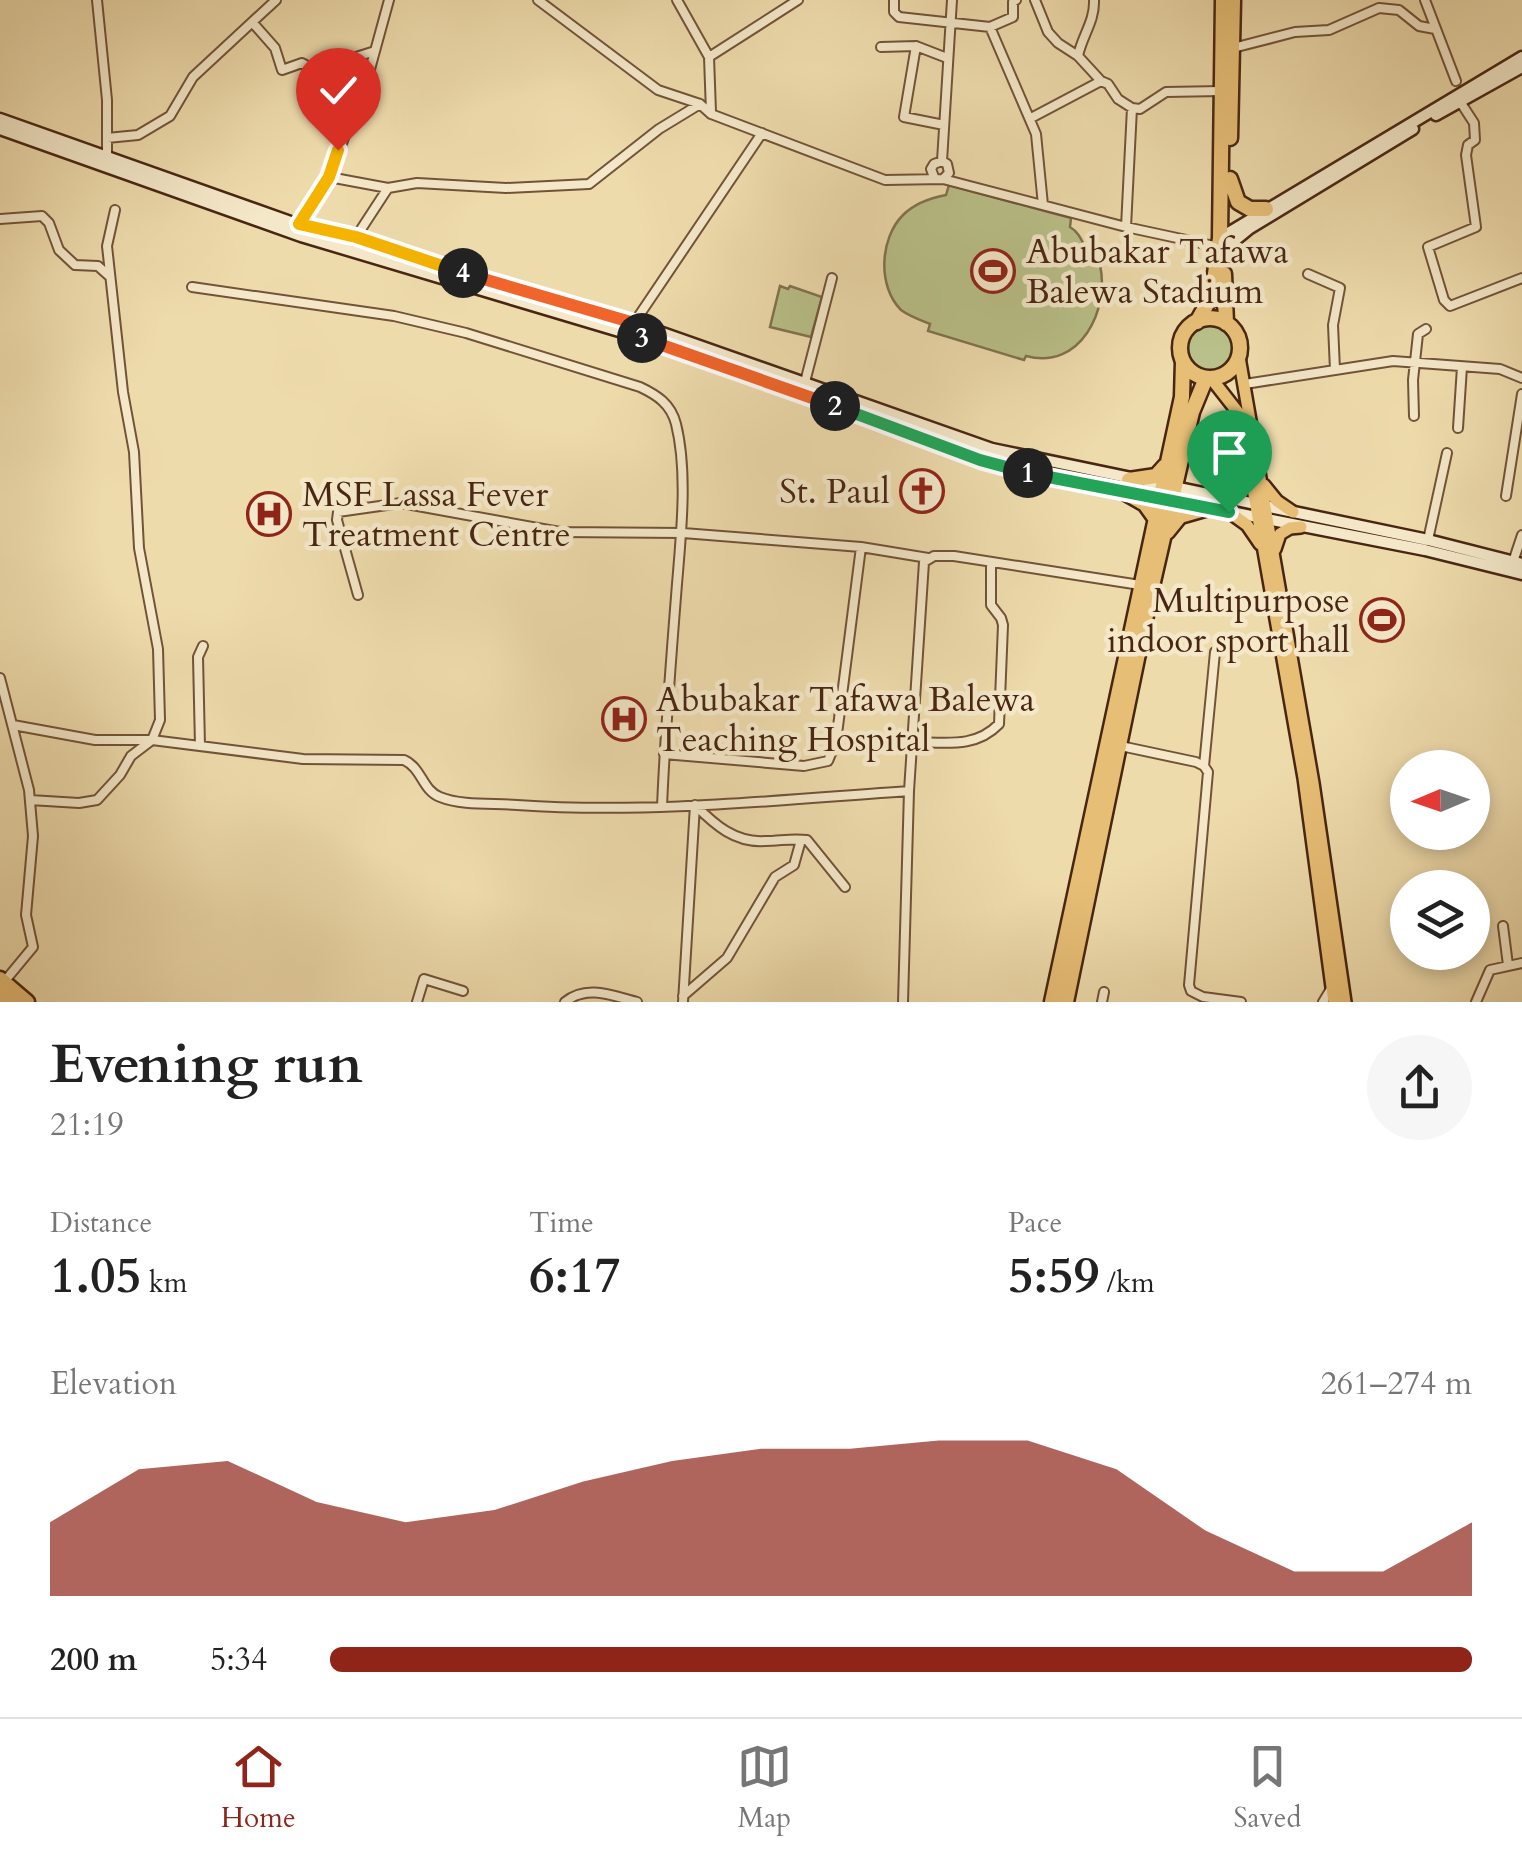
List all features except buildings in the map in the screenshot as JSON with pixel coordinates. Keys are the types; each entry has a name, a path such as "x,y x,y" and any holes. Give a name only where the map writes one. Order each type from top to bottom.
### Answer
{"highway":[{"path":"1052,1002 1064,979 1162,542 1168,461 1182,397 1182,338 1197,322 1212,295 1224,241 1223,0"},
{"path":"1183,360 1192,372 1209,378 1225,374 1239,357 1238,338 1226,323 1222,292 1230,178 1232,0"},
{"path":"1230,178 1238,202 1250,209 1266,209"},
{"path":"1197,322 1212,319 1226,323"},
{"path":"1114,744 1140,584 1156,518 1192,412 1209,378"},
{"path":"1156,518 1126,486 1156,476 1168,461"},
{"path":"1162,542 1180,516 1208,508"},
{"path":"1064,979 1066,1002"},
{"path":"1,985 9,1002"},
{"path":"1,985 27,1002"}],"main road":[{"path":"1239,357 1335,969 1334,1002"},
{"path":"1209,378 1240,415 1256,478 1293,512"},
{"path":"1224,497 1246,491 1256,478"},
{"path":"1229,512 1247,525 1269,555 1280,645 1335,969 1346,1002"},
{"path":"1269,555 1280,534 1301,527"}],"street":[{"path":"97,0 103,43 107,163"},
{"path":"107,138 138,135 170,116 193,76 276,0"},
{"path":"299,224 329,177 375,52 389,0"},
{"path":"538,0 658,90 885,180 932,180 937,170 943,145 952,0"},
{"path":"677,0 709,57 711,114"},
{"path":"709,57 798,0"},
{"path":"894,0 894,12 900,17 990,26 1014,17 1016,0"},
{"path":"1078,56 1094,15 1094,0"},
{"path":"1425,0 1456,81"},
{"path":"1036,2 1048,32 1132,108 1140,109 1166,92 1221,91"},
{"path":"1231,48 1294,32 1329,30 1379,8 1399,10 1419,26 1435,29"},
{"path":"252,22 273,44 282,70 302,63 315,70 375,52"},
{"path":"990,26 1031,118 1039,146 1044,205"},
{"path":"882,47 916,46 947,58"},
{"path":"916,46 904,116 944,126"},
{"path":"1224,241 1266,209 1522,57"},
{"path":"937,170 964,183 1126,227 1224,241 1522,67"},
{"path":"1031,118 1101,81"},
{"path":"1462,103 1477,134 1466,154 1476,227 1428,247 1444,300 1450,306 1522,278"},
{"path":"329,177 388,188 417,183 506,188 589,184 700,104"},
{"path":"1126,227 1132,108"},
{"path":"0,119 316,241 631,328 980,460 1167,493 1224,497 1517,563 1522,535"},
{"path":"0,129 299,224 356,237 805,382 992,449 1126,486"},
{"path":"631,328 762,133"},
{"path":"937,170 950,170 964,183"},
{"path":"356,237 388,188"},
{"path":"30,800 97,800 120,776 131,756 152,740 160,720 158,649 139,548 134,452 123,392 107,246 115,210"},
{"path":"0,219 42,216 50,223 59,250 75,265 98,266 107,272 111,284"},
{"path":"1308,274 1340,288 1333,325 1335,370"},
{"path":"805,382 832,278"},
{"path":"192,287 394,316 466,333 640,386 658,395 676,421 683,533 662,807"},
{"path":"1414,416 1418,334 1426,329"},
{"path":"1245,384 1393,360 1500,369 1522,378"},
{"path":"1458,428 1462,367"},
{"path":"1506,496 1522,394"},
{"path":"1426,545 1447,453"},
{"path":"1167,493 1208,508 1301,527 1426,545 1522,574"},
{"path":"358,594 337,520 342,510 401,503 560,532 683,533 862,548 928,558 954,556 1140,584"},
{"path":"664,754 804,766 828,761 836,742 862,548"},
{"path":"903,1002 912,742 922,576 928,558"},
{"path":"912,742 969,743 986,736 998,724 1002,626 1001,618 990,605 991,562"},
{"path":"1241,1002 1203,997 1191,992 1189,985 1208,781 1204,766 1214,652 1238,644 1280,645"},
{"path":"200,746 202,700 198,658 203,646"},
{"path":"0,678 30,800 33,836 26,915 33,947 1,985"},
{"path":"13,725 95,740 152,740 303,759 404,760 416,768 433,793 448,799 580,808 662,807 910,791"},
{"path":"1114,744 1204,766"},
{"path":"695,805 722,830 739,838 801,840 819,852 845,887"},
{"path":"683,999 695,805"},
{"path":"683,999 727,958 775,878 794,865 801,840"},
{"path":"1503,926 1508,964"},
{"path":"1476,1002 1490,970 1522,963"},
{"path":"417,1002 424,979 463,990"},
{"path":"1323,1002 1332,987"},
{"path":"565,1002 575,994 591,992 637,1002"}],"green space":[{"name":"Abubakar Tafawa Balewa Stadium","path":"949,185 1071,218 1070,227 1100,265 1102,282 1095,318 1076,346 1062,354 1045,358 1026,356 1024,360 928,331 930,324 901,310 893,300 884,262 895,225 923,202 946,195"},
{"path":"780,286 822,297 811,337 770,327"},
{"path":"1210,323 1228,331 1236,349 1228,367 1210,375 1192,367 1184,349 1192,331"}],"place":[{"name":"Abubakar Tafawa Balewa Stadium","path":"993,271"},
{"name":"St. Paul","path":"922,491"},
{"name":"MSF Lassa Fever Treatment Centre","path":"269,514"},
{"name":"Multipurpose indoor sport hall","path":"1382,620"},
{"name":"Abubakar Tafawa Balewa Teaching Hospital","path":"624,719"}],"route":[{"path":"338,150 329,177 299,224 356,237 437,266 634,323 628,333 980,460 1229,512"}]}
